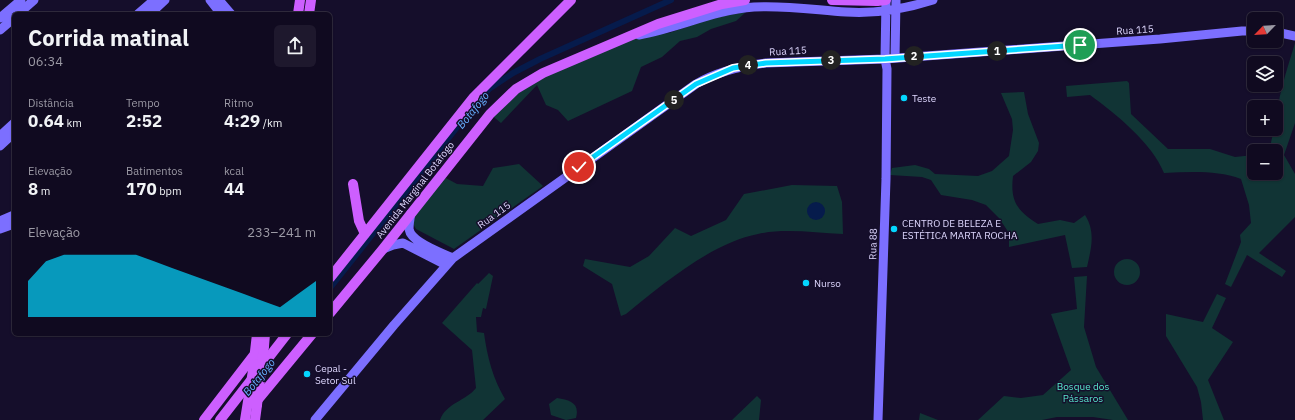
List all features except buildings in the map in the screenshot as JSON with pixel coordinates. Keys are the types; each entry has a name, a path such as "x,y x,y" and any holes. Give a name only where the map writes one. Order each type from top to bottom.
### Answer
{"main road":[{"path":"298,12 300,0"},
{"path":"309,12 311,0"},
{"name":"Avenida Marginal Botafogo","path":"332,275 473,98 571,0"},
{"name":"Avenida Marginal Botafogo","path":"332,311 383,250 490,114 516,89 543,73 658,24 692,12 731,1 745,0"},
{"path":"832,0 883,0"},
{"path":"353,184 359,221 364,234"},
{"path":"220,420 285,336"},
{"path":"241,420 310,336"},
{"path":"244,420 254,359 263,338"},
{"path":"255,420 263,338"},
{"path":"204,420 254,359"}],"street":[{"path":"0,18 21,0"},
{"path":"20,12 34,0"},
{"path":"140,12 154,0"},
{"path":"152,12 166,0"},
{"path":"210,0 219,12"},
{"path":"219,0 229,12"},
{"path":"883,0 893,7 895,58 887,69"},
{"name":"Avenida Marginal Botafogo","path":"632,36 657,32 705,16 754,7 847,12 893,7 933,0"},
{"name":"Rua 88","path":"878,420 886,179 887,69 885,59 893,7"},
{"path":"0,30 12,20"},
{"name":"Rua 115","path":"315,420 450,261 645,120 706,78 733,68 748,65 815,60 885,59 1160,39 1247,31"},
{"path":"1283,33 1295,36"},
{"path":"0,136 12,125"},
{"path":"0,146 12,135"},
{"path":"411,213 409,230 418,242 450,261"},
{"path":"0,220 12,216"},
{"path":"0,229 12,225"},
{"path":"383,250 393,245 403,244 450,261"}],"green space":[{"path":"746,12 736,21 711,29 697,37 680,41 662,57 641,67 632,91 568,121 558,110 546,105 537,85 501,123 490,114 516,89 632,36 669,33 713,18"},
{"path":"1295,43 1295,123 1284,155 1295,174 1295,217 1259,253 1286,271 1282,277 1247,255 1231,287 1225,284 1241,242 1240,235 1251,223 1249,205 1241,179 1213,173 1164,173 1151,151 1122,120 1090,95 1067,97 1066,86 1127,81 1129,83 1131,114 1168,149 1210,149 1235,157 1247,156 1247,180 1283,180 1283,144 1271,144 1272,136 1283,136 1283,100 1279,100 1281,92 1283,92 1285,74"},
{"path":"1024,92 1028,114 1039,143 1038,151 1031,162 1013,176 1012,185 1014,199 1020,210 1038,224 1060,220 1074,223 1085,215 1092,234 1087,267 1072,268 1065,235 1009,247 1009,233 999,218 986,205 972,200 941,195 931,180 922,177 890,175 892,168 915,165 929,169 935,174 978,176 992,171 1009,156 1013,130 1012,119 1001,93"},
{"path":"519,164 543,186 454,249 416,229 412,222 413,212 444,177 457,184 483,186 493,168"},
{"path":"792,185 837,186 842,202 843,234 779,231 758,234 741,239 705,255 671,278 626,314 621,316 612,284 583,266 585,259 630,267 649,256 675,228 691,236 726,220 744,194"},
{"path":"1127,259 1137,262 1140,272 1137,282 1127,285 1117,282 1114,272 1117,262"},
{"path":"489,273 493,276 486,309 483,308 481,317 476,317 477,332 484,333 491,367 505,399 483,420 440,420 443,414 451,406 467,396 476,388 472,350 442,323 477,283 478,284"},
{"name":"Bosque dos Pássaros","path":"1087,276 1084,327 1096,367 1128,420 1113,420 1093,417 1057,417 1042,420 978,420 1004,396 1021,398 1043,395 1071,370 1051,314 1077,309 1074,277"},
{"path":"1217,294 1226,298 1212,328 1233,342 1208,380 1224,420 1203,420 1201,402 1197,387 1166,336 1166,314 1203,322"},
{"path":"757,396 761,400 759,420 732,420"},
{"path":"557,398 573,403 577,409 576,418 566,420 551,415 549,404"},
{"path":"920,413 938,420 919,420"}],"water":[{"path":"816,202 822,205 825,211 822,217 816,220 810,217 807,211 810,205"}],"waterway":[{"name":"Botafogo","path":"332,285 489,89 513,73 540,59 671,0"}],"place":[{"name":"Teste","path":"904,98"},
{"name":"CENTRO DE BELEZA E ESTÉTICA MARTA ROCHA","path":"894,229"},
{"name":"Nurso","path":"806,283"},
{"name":"Cepal - Setor Sul","path":"307,374"}],"route":[{"path":"579,167 696,84 706,78 733,68 766,63 815,60 885,59 1080,45"}]}
